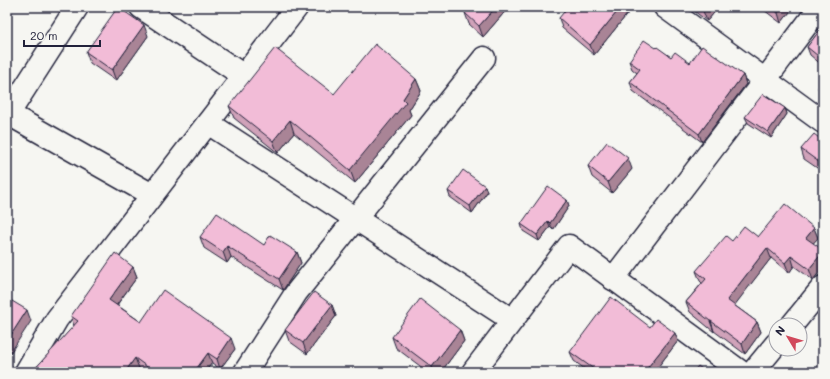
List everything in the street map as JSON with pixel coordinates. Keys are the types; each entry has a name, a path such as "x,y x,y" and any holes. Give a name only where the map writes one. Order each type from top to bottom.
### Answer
{"street":[{"path":"78,7 7,114 152,195"},
{"path":"141,7 244,76"},
{"path":"26,372 57,319 297,7"},
{"path":"665,7 823,122"},
{"path":"613,279 820,7"},
{"path":"245,372 296,293 484,58"},
{"path":"208,123 512,320"},
{"path":"473,372 569,246 741,372"},
{"path":"799,317 823,287"},
{"path":"753,372 768,354"}],"building":[{"path":"118,7 144,25 112,70 86,52"},
{"path":"469,7 496,7 479,26 465,13"},
{"path":"568,7 621,7 590,45 559,18"},
{"path":"698,7 706,7 703,11"},
{"path":"770,7 782,7 778,13"},
{"path":"823,26 823,60 807,47"},
{"path":"644,40 671,57 675,52 690,63 702,46 743,75 699,134 630,82 640,69 629,61"},
{"path":"375,44 416,79 403,99 406,102 350,170 290,120 273,141 229,106 275,48 334,94"},
{"path":"823,81 823,92 818,88"},
{"path":"763,94 785,108 768,132 745,117"},
{"path":"814,134 823,141 823,165 801,149"},
{"path":"607,142 628,158 608,182 588,166"},
{"path":"463,170 485,186 470,206 448,191"},
{"path":"548,186 567,200 550,223 548,221 537,235 521,224"},
{"path":"785,204 814,228 806,238 823,250 823,252 809,269 791,256 785,263 767,248 727,300 757,322 742,344 686,302 706,279 696,271 726,236 732,241 744,226 758,237"},
{"path":"217,213 264,245 270,235 297,252 279,279 227,246 223,252 200,237"},
{"path":"115,253 133,267 109,300 141,322 163,290 231,338 217,359 208,353 194,372 154,372 135,358 125,372 32,372 78,321 71,316"},
{"path":"314,292 332,305 303,343 285,330"},
{"path":"611,297 650,327 656,319 675,333 644,372 598,372 570,352"},
{"path":"7,298 27,310 7,341"},
{"path":"420,299 460,330 432,367 392,337"},
{"path":"698,366 706,372 693,372"}]}
